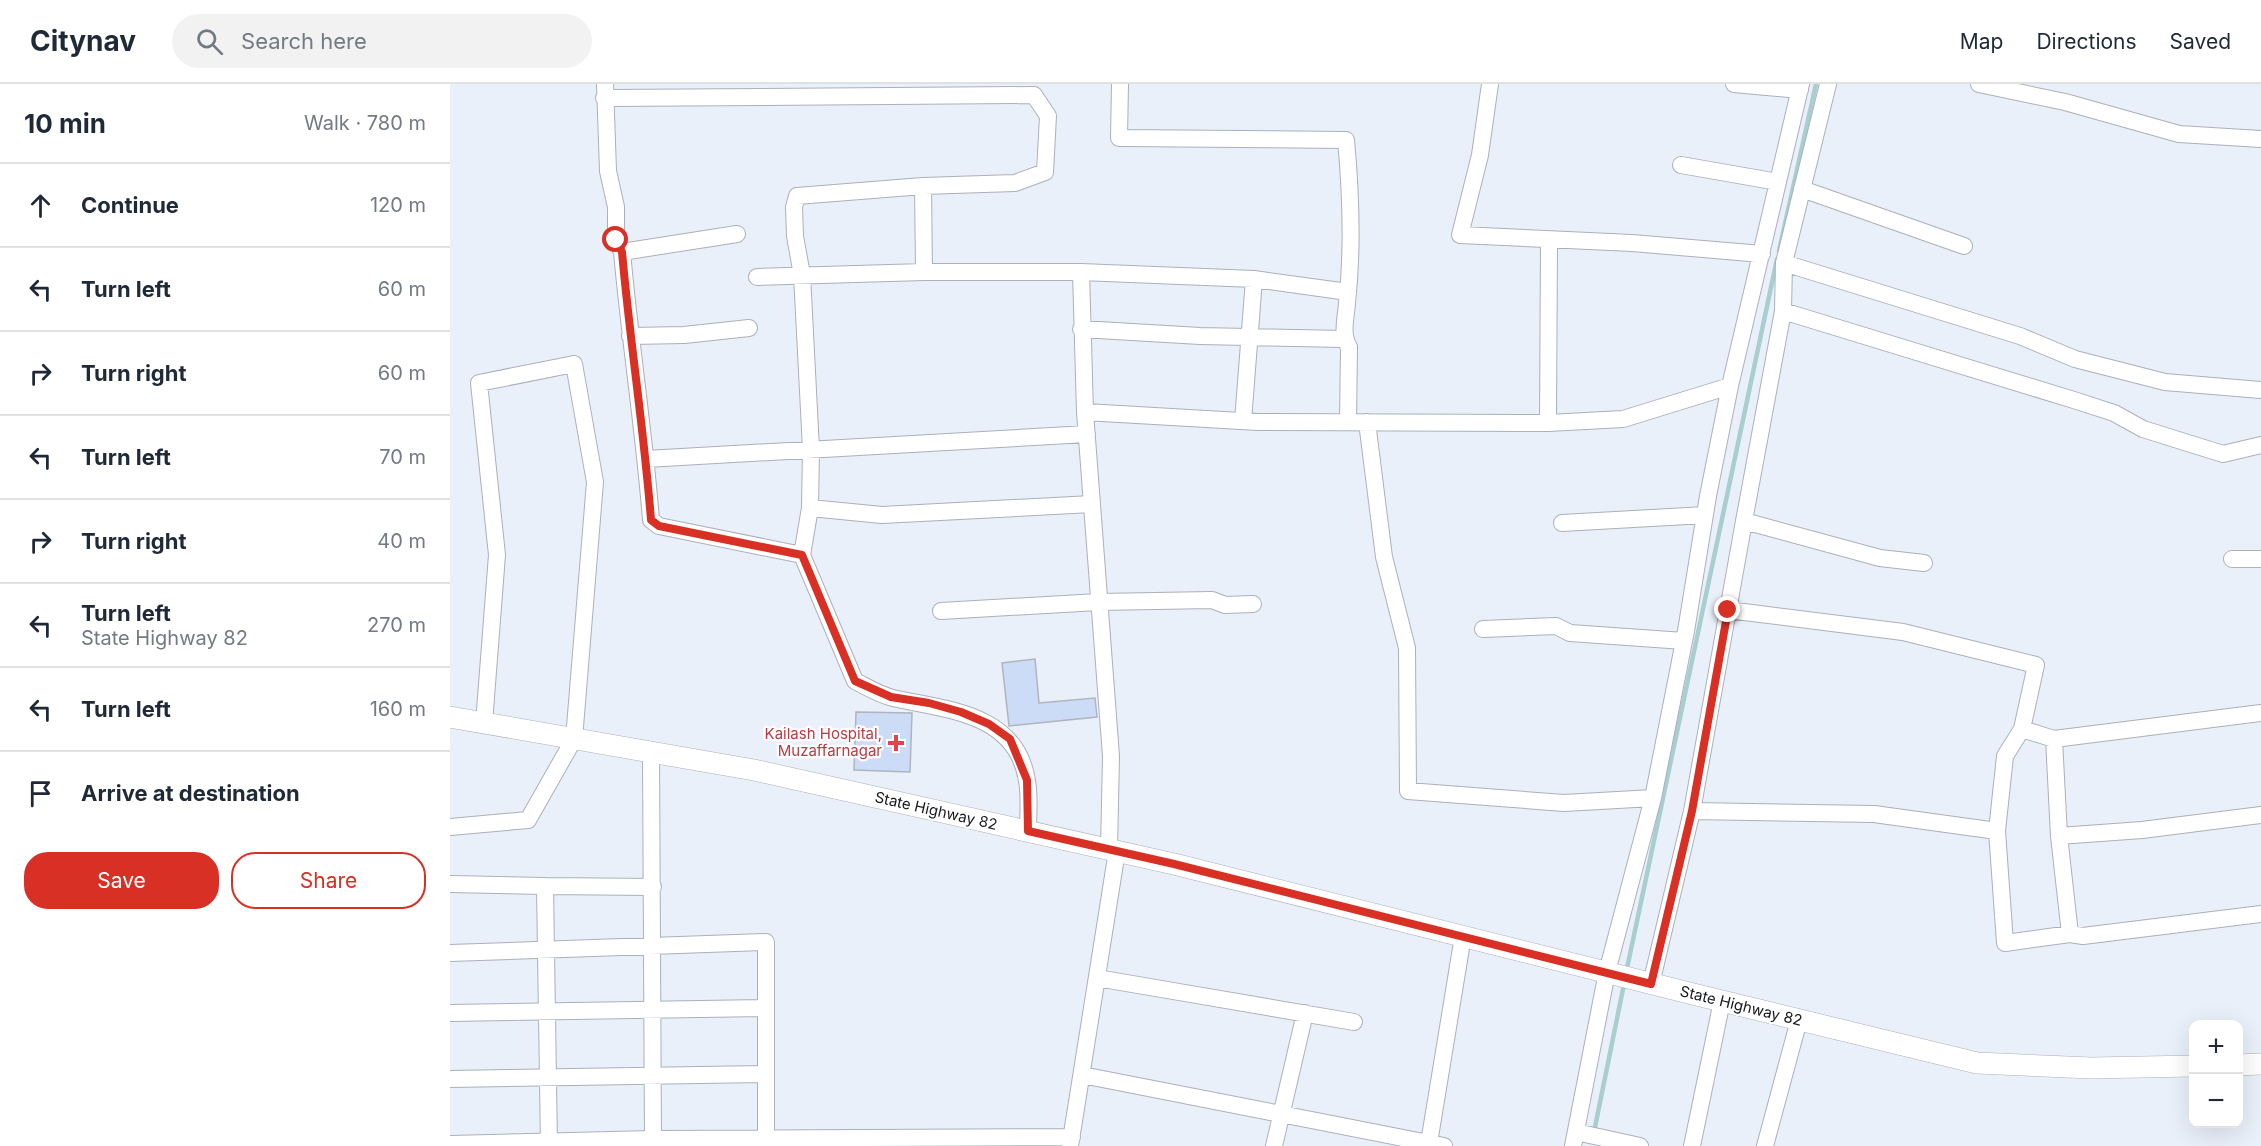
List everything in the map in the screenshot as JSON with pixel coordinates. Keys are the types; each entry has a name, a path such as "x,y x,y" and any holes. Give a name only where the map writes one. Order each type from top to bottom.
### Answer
{"main road":[{"name":"State Highway 82","path":"450,717 754,770 1113,850 1977,1063 2091,1068 2189,1066"},
{"path":"2243,1065 2261,1064"}],"street":[{"path":"1120,84 1119,138 1346,140 1350,193 1348,292 1344,339 1349,347 1348,422"},
{"path":"1490,84 1480,155 1460,235 1632,243 1762,254"},
{"path":"1627,977 1653,798 1730,386 1800,87 1734,84"},
{"path":"1640,1146 1584,1137 1627,977 1692,811 1783,311 1785,263 1828,84"},
{"path":"1980,84 2066,102 2179,134 2261,139"},
{"path":"802,555 659,526 651,520 622,252 616,240 616,207 608,171 604,91 1034,95 1048,116 1045,171 1015,183 923,186 797,196 794,207 795,236 802,275 811,449 810,508 802,555 855,681 891,697 929,703 961,712 989,724 1010,739 1027,780 1028,831"},
{"path":"1681,165 1778,182"},
{"path":"923,186 924,272"},
{"path":"1802,189 1964,246"},
{"path":"622,252 737,234"},
{"path":"1548,423 1549,240"},
{"path":"1785,263 2020,336 2075,359 2164,382 2261,390"},
{"path":"757,277 924,272 1081,272 1254,279 1348,292"},
{"path":"450,1144 1071,1142 1097,978 1113,850 1111,756 1085,412 1081,272"},
{"path":"1243,422 1254,279"},
{"path":"1783,311 2114,413 2143,429 2223,454 2261,445"},
{"path":"630,336 684,335 749,328"},
{"path":"1081,329 1344,339"},
{"path":"450,827 528,820 574,739 595,482 574,364 479,383 498,555 484,723"},
{"path":"1085,412 1243,422 1548,423 1623,419 1730,386"},
{"path":"1367,422 1384,557 1407,648 1408,791 1564,802 1653,798"},
{"path":"646,459 1087,434"},
{"path":"810,508 882,515 1092,504"},
{"path":"1563,523 1705,515"},
{"path":"1744,521 1880,558 1924,563"},
{"path":"2232,559 2261,559"},
{"path":"941,611 1098,602 1212,600 1225,605 1253,604"},
{"path":"1728,610 1903,632 2036,666 2022,729 2005,756 1997,831 2005,944 2070,934 2083,936 2261,914"},
{"path":"1483,628 1556,626 1570,633 1684,641"},
{"path":"2022,729 2054,738 2261,713"},
{"path":"2054,738 2059,836 2070,934"},
{"path":"651,753 653,1142"},
{"path":"1692,811 1874,814 1997,831"},
{"path":"2059,836 2142,830 2261,814"},
{"path":"450,884 653,887"},
{"path":"545,886 549,1144"},
{"path":"1082,1075 1436,1144 1463,936"},
{"path":"450,953 766,942 766,1142"},
{"path":"1097,978 1354,1022"},
{"path":"1692,1146 1722,1001"},
{"path":"450,1013 766,1008"},
{"path":"1274,1146 1305,1013"},
{"path":"1765,1146 1799,1020"},
{"path":"450,1079 766,1074"}],"building":[{"path":"1035,659 1039,703 1095,698 1097,717 1009,726 1002,663"},
{"path":"856,712 912,713 910,772 854,770"}],"waterway":[{"path":"1779,251 1816,84"},
{"path":"1626,973 1777,259"},
{"path":"1594,1132 1624,984"}],"place":[{"name":"Kailash Hospital, Muzaffarnagar","path":"896,743"}],"route":[{"path":"616,240 622,252 651,520 659,526 802,555 855,681 891,697 929,703 961,712 989,724 1010,739 1027,780 1028,831 1174,864 1651,984 1692,811 1728,610"}]}
